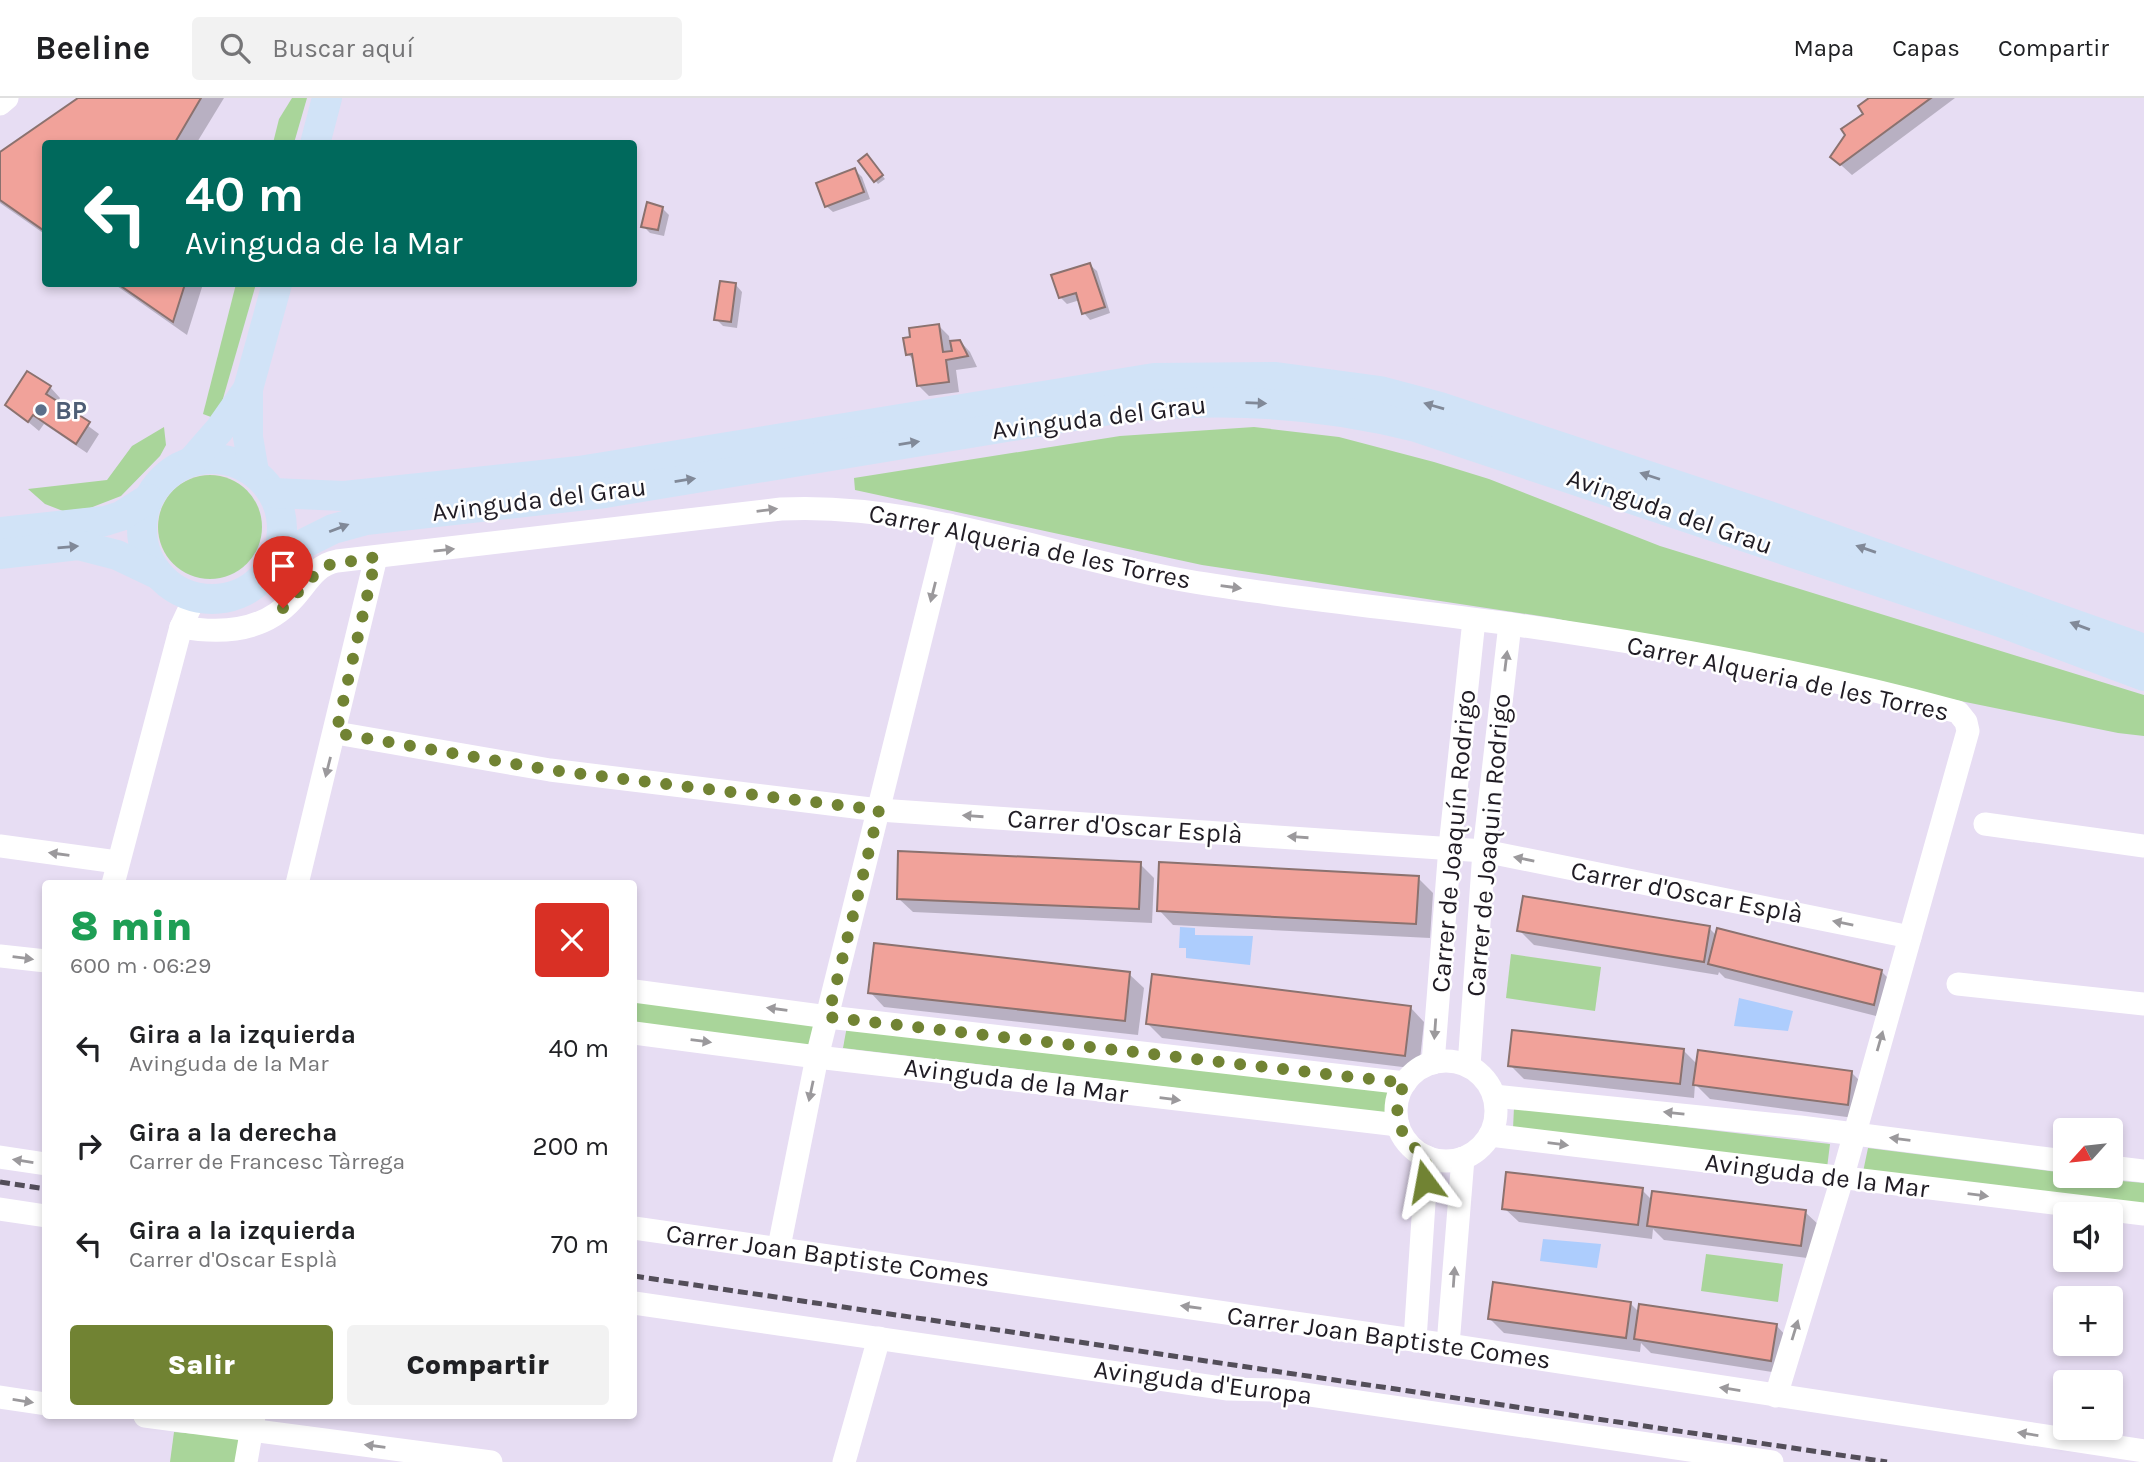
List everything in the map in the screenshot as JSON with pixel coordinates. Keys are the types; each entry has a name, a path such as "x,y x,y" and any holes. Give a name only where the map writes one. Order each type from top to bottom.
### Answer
{"main road":[{"path":"316,140 327,98"},
{"path":"0,554 78,545 117,555 159,575 175,589 195,597 215,600 234,596 252,587 267,574 277,557 283,536 281,514 264,483 248,437 248,388 276,287"},
{"name":"Avinguda del Grau","path":"264,483 344,496 579,471 1154,378 1276,377 1380,391 1440,407 1766,515 2144,649"},
{"path":"0,532 105,521 121,516 148,499 169,473 193,460 220,429 248,388"},
{"name":"Avinguda del Grau","path":"277,557 333,529 366,520 605,493 1122,408 1200,402 1271,403 1352,412 1416,427 2000,622 2144,676"},
{"path":"193,460 218,458 237,463 264,483"},
{"path":"148,499 142,538 148,558 159,575"}],"street":[{"path":"0,104 7,98"},
{"name":"Carrer Alqueria de les Torres","path":"376,557 781,509 855,509 916,517 1187,580 1647,645 1762,667 1958,712 1968,731 1842,1179 1776,1395"},
{"path":"779,1247 817,1058 949,525"},
{"path":"181,626 217,632 255,624 290,602 323,566 376,557 299,880"},
{"path":"0,846 115,873 181,626 195,597"},
{"name":"Carrer de Joaquín Rodrigo","path":"1433,1063 1450,847 1474,620"},
{"name":"Carrer de Joaquin Rodrigo","path":"1469,1066 1484,851 1510,624"},
{"name":"Carrer d'Oscar Esplà","path":"336,733 550,770 879,810 1484,851 1910,937"},
{"path":"1985,824 2144,846"},
{"path":"0,956 42,961"},
{"path":"1958,984 2144,1004"},
{"name":"Avinguda de la Mar","path":"637,991 828,1017 1405,1083"},
{"name":"Avinguda de la Mar","path":"637,1033 817,1058 1398,1125"},
{"path":"1451,1061 1469,1066 1480,1074 1494,1096 1496,1117 1490,1135 1483,1145 1463,1158 1451,1161 1427,1157 1414,1149 1398,1125 1397,1101 1405,1083 1412,1074 1433,1063 1451,1061"},
{"name":"Avinguda de la Mar","path":"1494,1096 1533,1098 1854,1134 2053,1159"},
{"name":"Avinguda de la Mar","path":"1490,1135 2144,1214"},
{"path":"0,1157 42,1163"},
{"path":"1415,1340 1427,1157"},
{"path":"1448,1345 1463,1158"},
{"path":"2123,1169 2144,1171"},
{"path":"0,1209 42,1215"},
{"name":"Carrer Joan Baptiste Comes","path":"637,1228 1415,1340 2144,1451"},
{"name":"Avinguda d'Europa","path":"637,1303 1228,1390 1276,1390 1772,1462"},
{"path":"844,1462 879,1338"},
{"path":"0,1397 42,1403"},
{"path":"198,1419 252,1422 491,1462"},
{"path":"246,1462 252,1422"}],"green space":[{"path":"292,98 307,98 295,140 274,140 279,119"},
{"path":"235,287 255,287 222,402 211,417 203,414"},
{"path":"164,427 166,445 160,456 121,496 90,508 63,511 45,504 28,489 107,480 132,446"},
{"path":"1254,427 1339,437 1434,462 1489,479 1660,546 2144,695 2144,736 2118,733 1553,618 1202,565 855,490 854,478 1120,436"},
{"path":"210,475 230,479 253,498 258,507 262,527 258,547 239,570 230,575 210,579 190,575 167,556 162,547 158,527 162,507 181,484 190,479"},
{"path":"1511,954 1601,967 1595,1011 1506,998"},
{"path":"637,999 814,1022 810,1045 637,1024"},
{"path":"847,1026 1394,1091 1393,1114 843,1048"},
{"path":"1514,1107 1830,1144 1827,1168 1513,1129"},
{"path":"1868,1148 2053,1171 2053,1188 2123,1188 2123,1181 2144,1183 2144,1205 2123,1202 1863,1172"},
{"path":"1706,1254 1783,1264 1778,1302 1701,1291"},
{"path":"174,1432 243,1438 239,1462 170,1462"}],"water":[{"path":"1180,927 1195,928 1195,935 1253,936 1250,965 1186,958 1186,948 1179,948"},
{"path":"1739,998 1793,1011 1788,1031 1734,1026"},
{"path":"1543,1239 1601,1244 1597,1268 1540,1261"}],"building":[{"path":"78,98 201,98 176,140 42,140 42,229 0,200 0,152"},
{"path":"1869,98 1931,98 1840,165 1830,157 1845,135 1841,129 1863,114 1858,106"},
{"path":"867,154 883,175 874,182 858,161"},
{"path":"855,168 864,192 825,207 816,183"},
{"path":"647,202 663,207 658,230 641,227"},
{"path":"1090,263 1105,307 1082,314 1076,293 1059,298 1051,275"},
{"path":"720,281 736,283 731,322 714,320"},
{"path":"122,287 184,287 173,322"},
{"path":"939,324 943,352 952,351 950,341 960,340 968,356 946,360 949,382 917,386 912,354 906,355 903,338 910,337 909,328"},
{"name":"BP","path":"27,371 51,386 46,394 90,422 76,444 33,415 28,422 5,405"},
{"path":"898,851 1141,862 1139,909 897,899"},
{"path":"1159,862 1419,876 1416,924 1157,911"},
{"path":"1523,896 1710,926 1704,962 1517,931"},
{"path":"1717,928 1882,970 1874,1005 1708,964"},
{"path":"874,943 1130,972 1125,1021 868,993"},
{"path":"1152,974 1411,1006 1405,1056 1146,1024"},
{"path":"1512,1030 1684,1049 1680,1084 1508,1066"},
{"path":"1698,1050 1852,1071 1848,1105 1693,1085"},
{"path":"1506,1172 1643,1188 1638,1225 1502,1209"},
{"path":"1652,1191 1806,1210 1801,1246 1647,1226"},
{"path":"1493,1282 1631,1302 1626,1338 1488,1319"},
{"path":"1639,1304 1777,1324 1771,1361 1634,1339"}],"railway":[{"path":"0,1182 42,1188"},
{"path":"637,1276 1887,1462"}],"place":[{"name":"BP","path":"41,410"}],"route":[{"path":"283,608 323,566 337,561 376,557 336,733 550,770 879,810 828,1017 1363,1076 1405,1083 1397,1101 1398,1125 1414,1149 1427,1157 1425,1181"}]}
